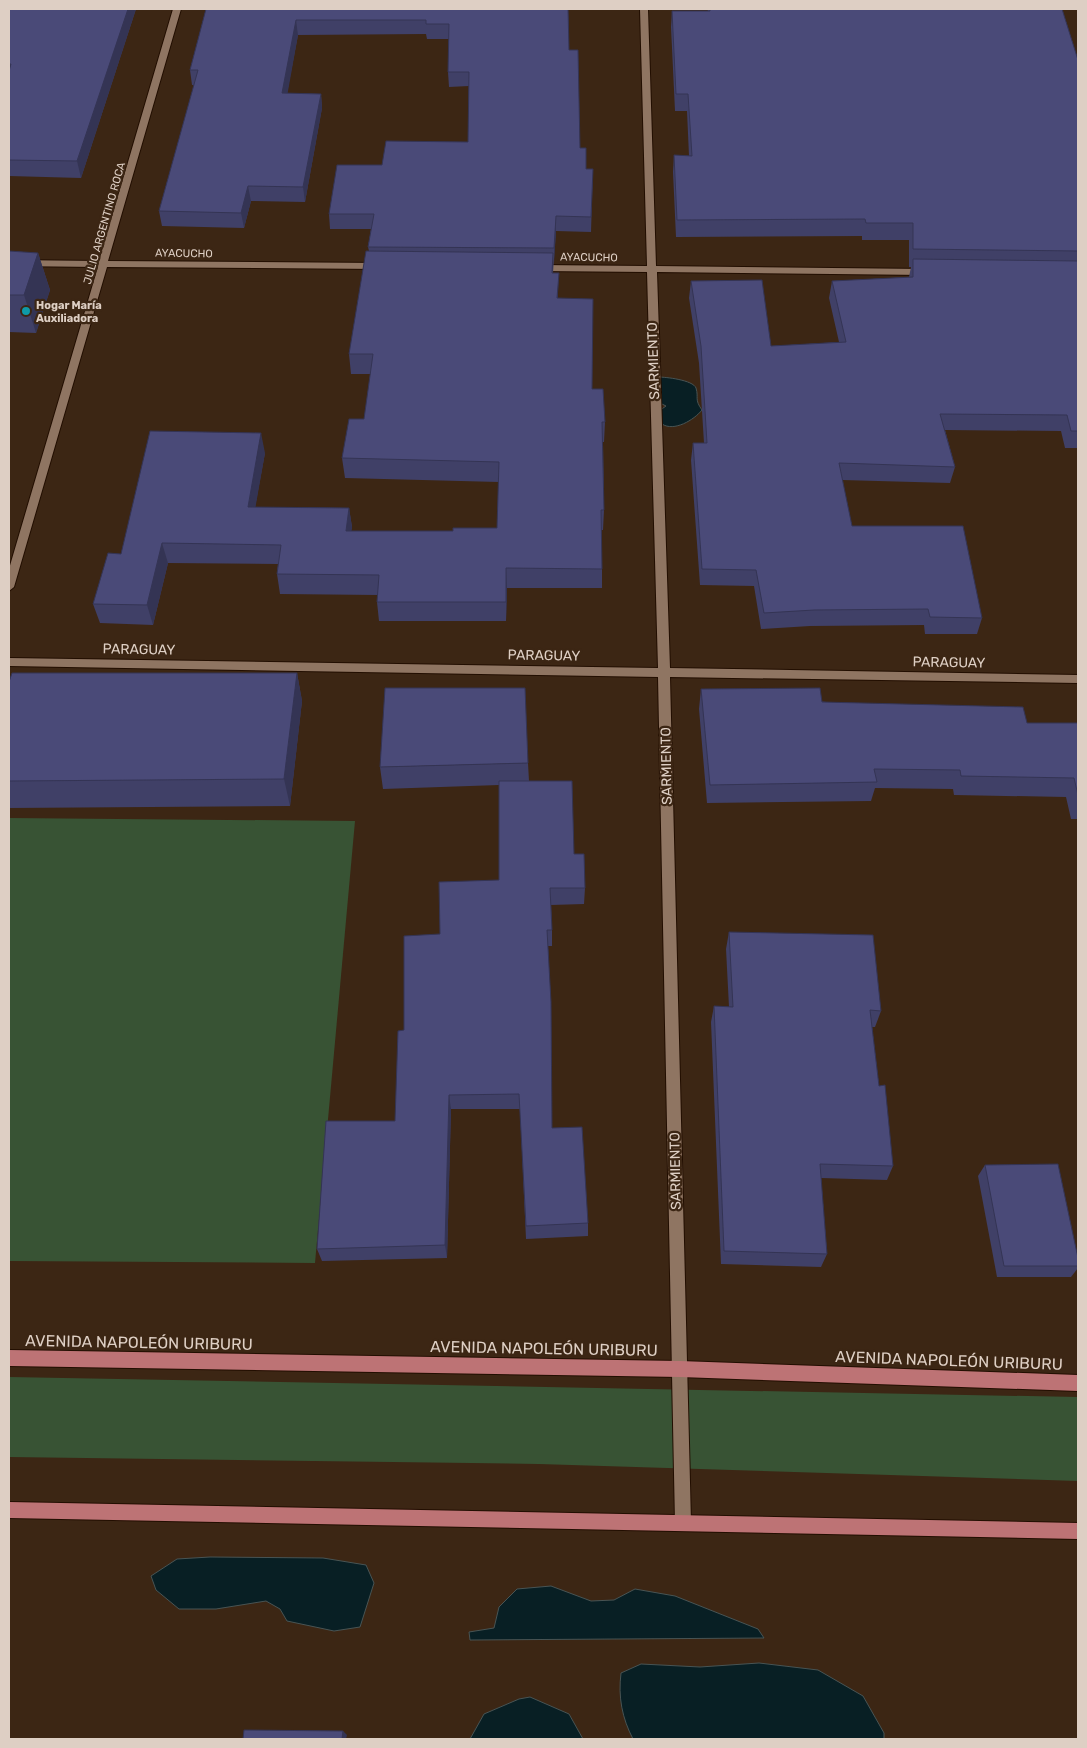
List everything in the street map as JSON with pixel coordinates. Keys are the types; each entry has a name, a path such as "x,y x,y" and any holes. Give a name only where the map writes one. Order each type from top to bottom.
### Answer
{"main road":[{"name":"AVENIDA NAPOLEÓN URIBURU","path":"9,1358 680,1369 1078,1383"},
{"path":"9,1510 1078,1531"}],"street":[{"name":"JULIO ARGENTINO ROCA","path":"9,587 177,9"},
{"name":"SARMIENTO","path":"644,9 650,269 664,672 683,1523"},
{"name":"AYACUCHO","path":"9,264 392,266"},
{"name":"AYACUCHO","path":"531,268 939,272"},
{"name":"PARAGUAY","path":"9,662 1078,680"}],"green space":[{"path":"9,818 355,821 315,1263 9,1261"},
{"path":"9,1377 1078,1397 1078,1481 539,1464 9,1457"}],"water":[{"path":"658,377 679,380 694,385 697,391 697,401 702,410 684,424 672,427 662,424 659,411 666,406 660,403"},
{"path":"210,1557 323,1558 366,1565 374,1583 360,1627 334,1631 287,1621 280,1609 266,1601 216,1609 179,1609 156,1590 151,1576 177,1559"},
{"path":"551,1586 591,1601 614,1600 635,1589 675,1596 758,1629 764,1638 470,1640 469,1632 494,1628 499,1607 517,1589"},
{"path":"759,1663 818,1670 863,1696 884,1733 884,1739 633,1739 622,1707 621,1673 641,1664 700,1667"},
{"path":"530,1697 569,1714 583,1739 470,1739 484,1714 519,1699"}],"building":[{"path":"9,9 128,9 77,161 9,160 9,71 11,64 9,64"},
{"path":"206,9 568,9 569,50 578,50 580,148 586,148 586,169 593,169 591,217 556,216 554,248 368,247 374,214 329,214 337,165 382,165 386,141 468,142 469,72 448,72 449,24 426,24 426,20 296,20 282,93 321,94 303,187 248,186 241,213 159,211 198,70 190,70"},
{"path":"710,9 1062,9 1078,60 1078,251 913,249 913,223 866,223 865,219 677,220 674,155 692,156 688,94 676,94 672,11 710,11"},
{"path":"9,251 38,253 24,295 9,295"},
{"path":"366,251 553,253 552,273 559,273 557,298 593,299 592,389 603,389 605,422 602,422 604,510 601,510 602,569 506,568 506,602 377,602 379,575 277,574 281,545 162,543 147,605 93,604 108,553 121,554 150,431 261,433 248,507 349,508 346,531 453,531 453,528 497,528 499,462 342,458 349,419 364,419 373,354 349,354"},
{"path":"913,259 1078,261 1078,431 1071,431 1067,415 940,414 955,467 839,463 852,526 963,526 982,618 930,617 928,609 814,610 764,613 756,570 702,569 693,443 707,443 701,346 691,281 762,280 771,346 846,342 832,281 913,277"},
{"path":"12,673 297,673 284,779 9,781 9,682"},
{"path":"385,688 525,688 528,763 380,767"},
{"path":"820,688 822,702 1023,707 1027,723 1078,723 1078,795 1074,778 961,776 960,770 874,769 877,782 710,785 701,689"},
{"path":"499,781 572,781 574,854 584,854 585,888 550,888 552,930 547,930 551,1002 552,1128 582,1127 588,1223 526,1226 519,1094 449,1095 445,1245 317,1249 326,1121 395,1121 398,1031 404,1030 404,936 440,934 439,882 499,880"},
{"path":"729,932 873,935 881,1011 870,1010 879,1086 885,1085 893,1166 820,1164 827,1254 724,1251 714,1006 733,1007"},
{"path":"1058,1164 1078,1258 1078,1266 1004,1266 985,1165"},
{"path":"244,1730 343,1731 342,1739 243,1739"}],"place":[{"name":"Hogar María Auxiliadora","path":"26,311"}]}
